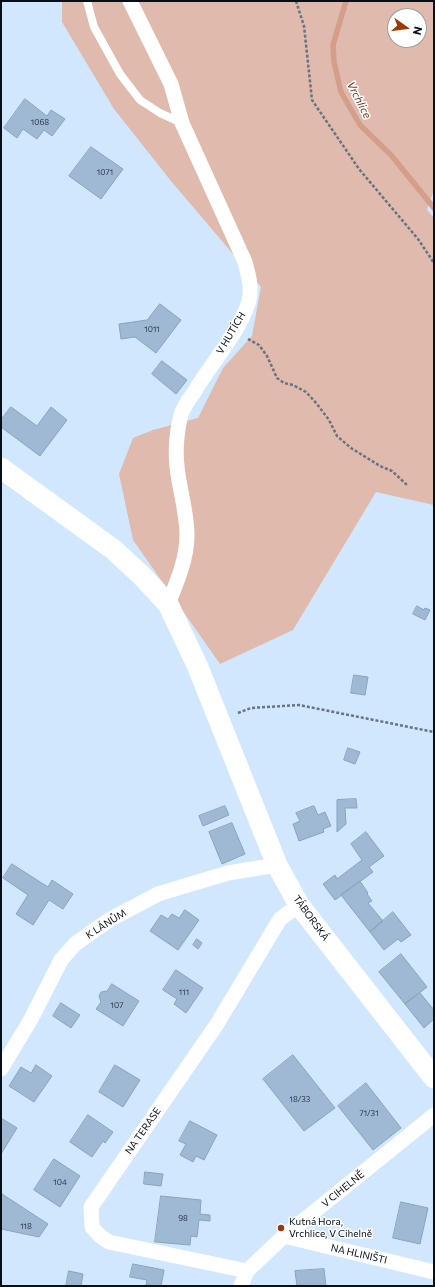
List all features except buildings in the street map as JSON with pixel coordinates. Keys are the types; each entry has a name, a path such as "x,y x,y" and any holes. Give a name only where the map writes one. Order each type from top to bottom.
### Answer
{"street":[{"name":"V HUTÍCH","path":"130,1 171,84 182,123 245,262 250,279 250,295 247,308 234,331 182,411 178,433 177,465 187,534 186,552 183,566 168,604"},
{"name":"TÁBORSKÁ","path":"1,468 114,550 142,576 168,604 197,665 277,865 299,905 434,1078"},
{"name":"K LÁNŮM","path":"1,1068 31,1019 61,960 75,944 109,920 158,894 228,873 277,865"},
{"name":"NA TERASE","path":"247,1271 109,1242 100,1236 92,1227 91,1207 217,1024 280,918 299,905"},
{"name":"V CIHELNĚ","path":"241,1286 247,1271 284,1236 434,1115"},
{"name":"NA HLINIŠTI","path":"284,1236 434,1272"}],"lane":[{"path":"87,1 94,27 120,74 140,100 160,113 182,123"}],"path":[{"path":"296,1 304,26 312,100 359,169 418,239 434,263"},
{"path":"234,331 259,345 267,356 277,378 284,383 306,392 310,396 329,420 336,436 351,448 380,466 392,471 407,485"},
{"path":"218,718 251,708 299,705 434,732"}],"shaded area":[{"path":"62,1 434,1 434,190 427,210 434,218 434,505 376,492 293,630 220,664 133,540 119,474 133,438 153,430 198,418 223,368 252,336 261,287 171,181 114,109 62,22"}],"waterway":[{"name":"Vrchlice","path":"346,1 333,45 334,62 341,92 360,125 391,155 434,208"}],"place":[{"name":"Kutná Hora, Vrchlice, V Cihelně","path":"281,1228"}]}
